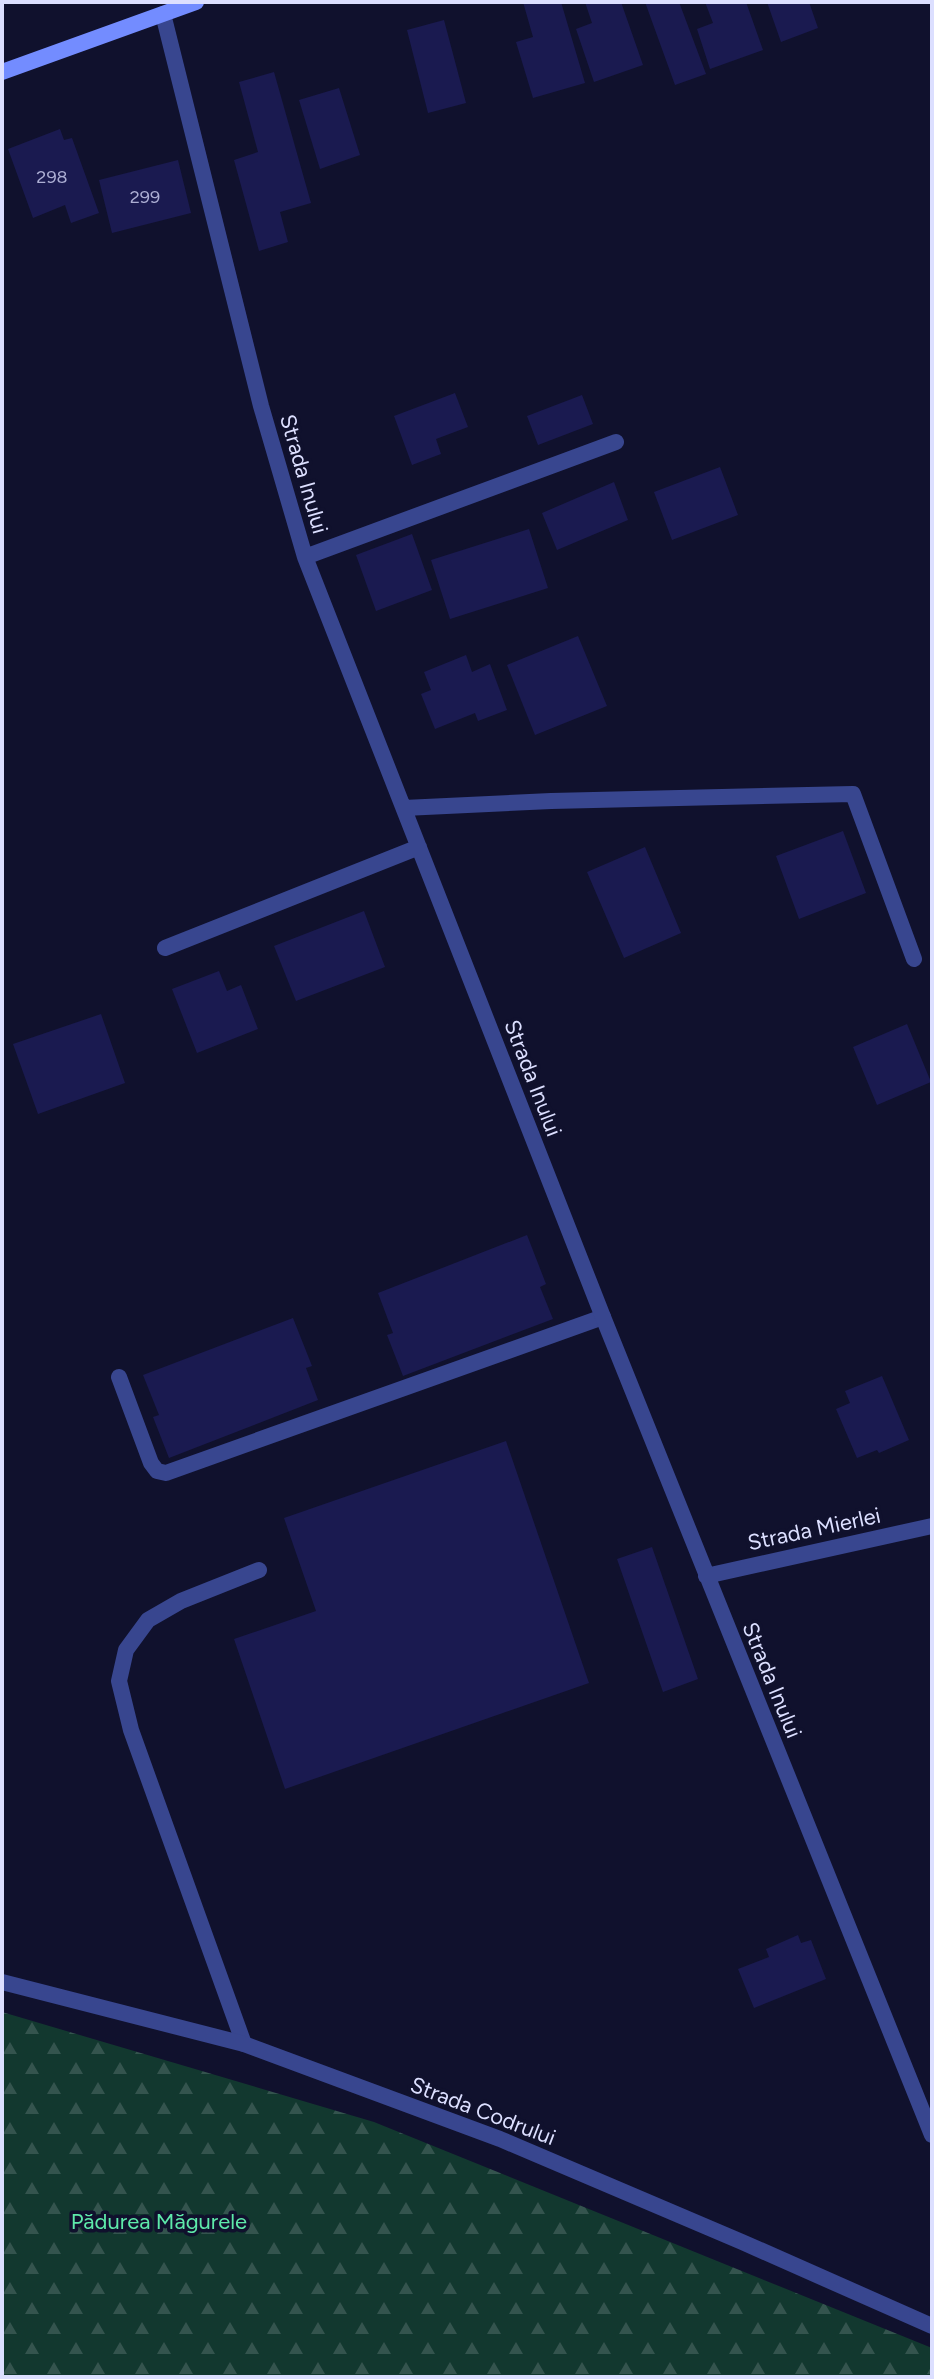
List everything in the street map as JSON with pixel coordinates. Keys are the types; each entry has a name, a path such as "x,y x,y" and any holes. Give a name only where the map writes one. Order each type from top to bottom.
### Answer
{"main road":[{"path":"2,72 191,3"}],"street":[{"name":"Strada Inului","path":"163,14 261,406 305,557 603,1317 932,2135"},
{"path":"305,557 616,442"},
{"path":"404,808 551,801 853,794 914,959"},
{"path":"165,948 419,847"},
{"path":"119,1377 151,1463 157,1471 166,1473 603,1317"},
{"name":"Strada Mierlei","path":"706,1576 932,1526"},
{"path":"244,2044 131,1730 119,1681 126,1650 148,1620 181,1601 259,1570"},
{"name":"Strada Codrului","path":"2,1982 244,2044 500,2139 932,2326"}],"green space":[{"name":"Pădurea Măgurele","path":"2,2012 374,2122 932,2348 932,2377 2,2377"}],"building":[{"path":"523,2 561,2 585,83 533,98 516,42 533,37"},
{"path":"585,2 621,2 643,65 594,82 576,29 592,23"},
{"path":"645,2 679,2 706,74 675,85"},
{"path":"705,2 746,2 763,50 710,69 697,29 713,23"},
{"path":"767,2 809,2 818,28 781,42"},
{"path":"444,20 466,103 428,113 407,30"},
{"path":"274,72 311,203 280,212 288,242 259,251 234,160 258,152 239,82"},
{"path":"339,88 360,155 320,169 299,100"},
{"path":"60,129 64,140 72,138 99,213 71,223 65,205 33,218 8,149"},
{"path":"178,160 191,213 112,233 99,180"},
{"path":"455,393 468,427 436,439 441,454 412,465 394,416"},
{"path":"582,395 593,424 538,445 527,416"},
{"path":"720,467 738,515 672,540 654,492"},
{"path":"614,482 628,520 557,550 542,513"},
{"path":"529,529 548,588 450,619 431,560"},
{"path":"412,534 432,590 376,611 356,555"},
{"path":"578,636 607,706 535,735 507,665"},
{"path":"466,655 472,672 490,664 507,710 478,721 475,713 435,729 421,694 431,690 424,672"},
{"path":"843,831 866,893 799,919 776,856"},
{"path":"645,847 681,933 624,958 587,872"},
{"path":"364,911 385,967 296,1001 274,946"},
{"path":"219,971 227,991 241,985 258,1029 197,1053 172,989"},
{"path":"101,1014 125,1083 38,1114 13,1044"},
{"path":"907,1024 931,1082 877,1105 853,1047"},
{"path":"527,1235 546,1284 540,1287 553,1319 403,1376 387,1335 393,1333 378,1293"},
{"path":"293,1318 312,1366 306,1368 318,1400 169,1458 153,1417 159,1415 143,1375"},
{"path":"882,1376 909,1440 879,1453 877,1450 857,1458 836,1409 850,1403 845,1391"},
{"path":"506,1441 589,1683 285,1789 234,1639 316,1611 284,1518"},
{"path":"652,1547 698,1679 663,1692 617,1559"},
{"path":"798,1935 801,1943 811,1940 826,1979 754,2008 738,1969 769,1957 766,1949"}]}
